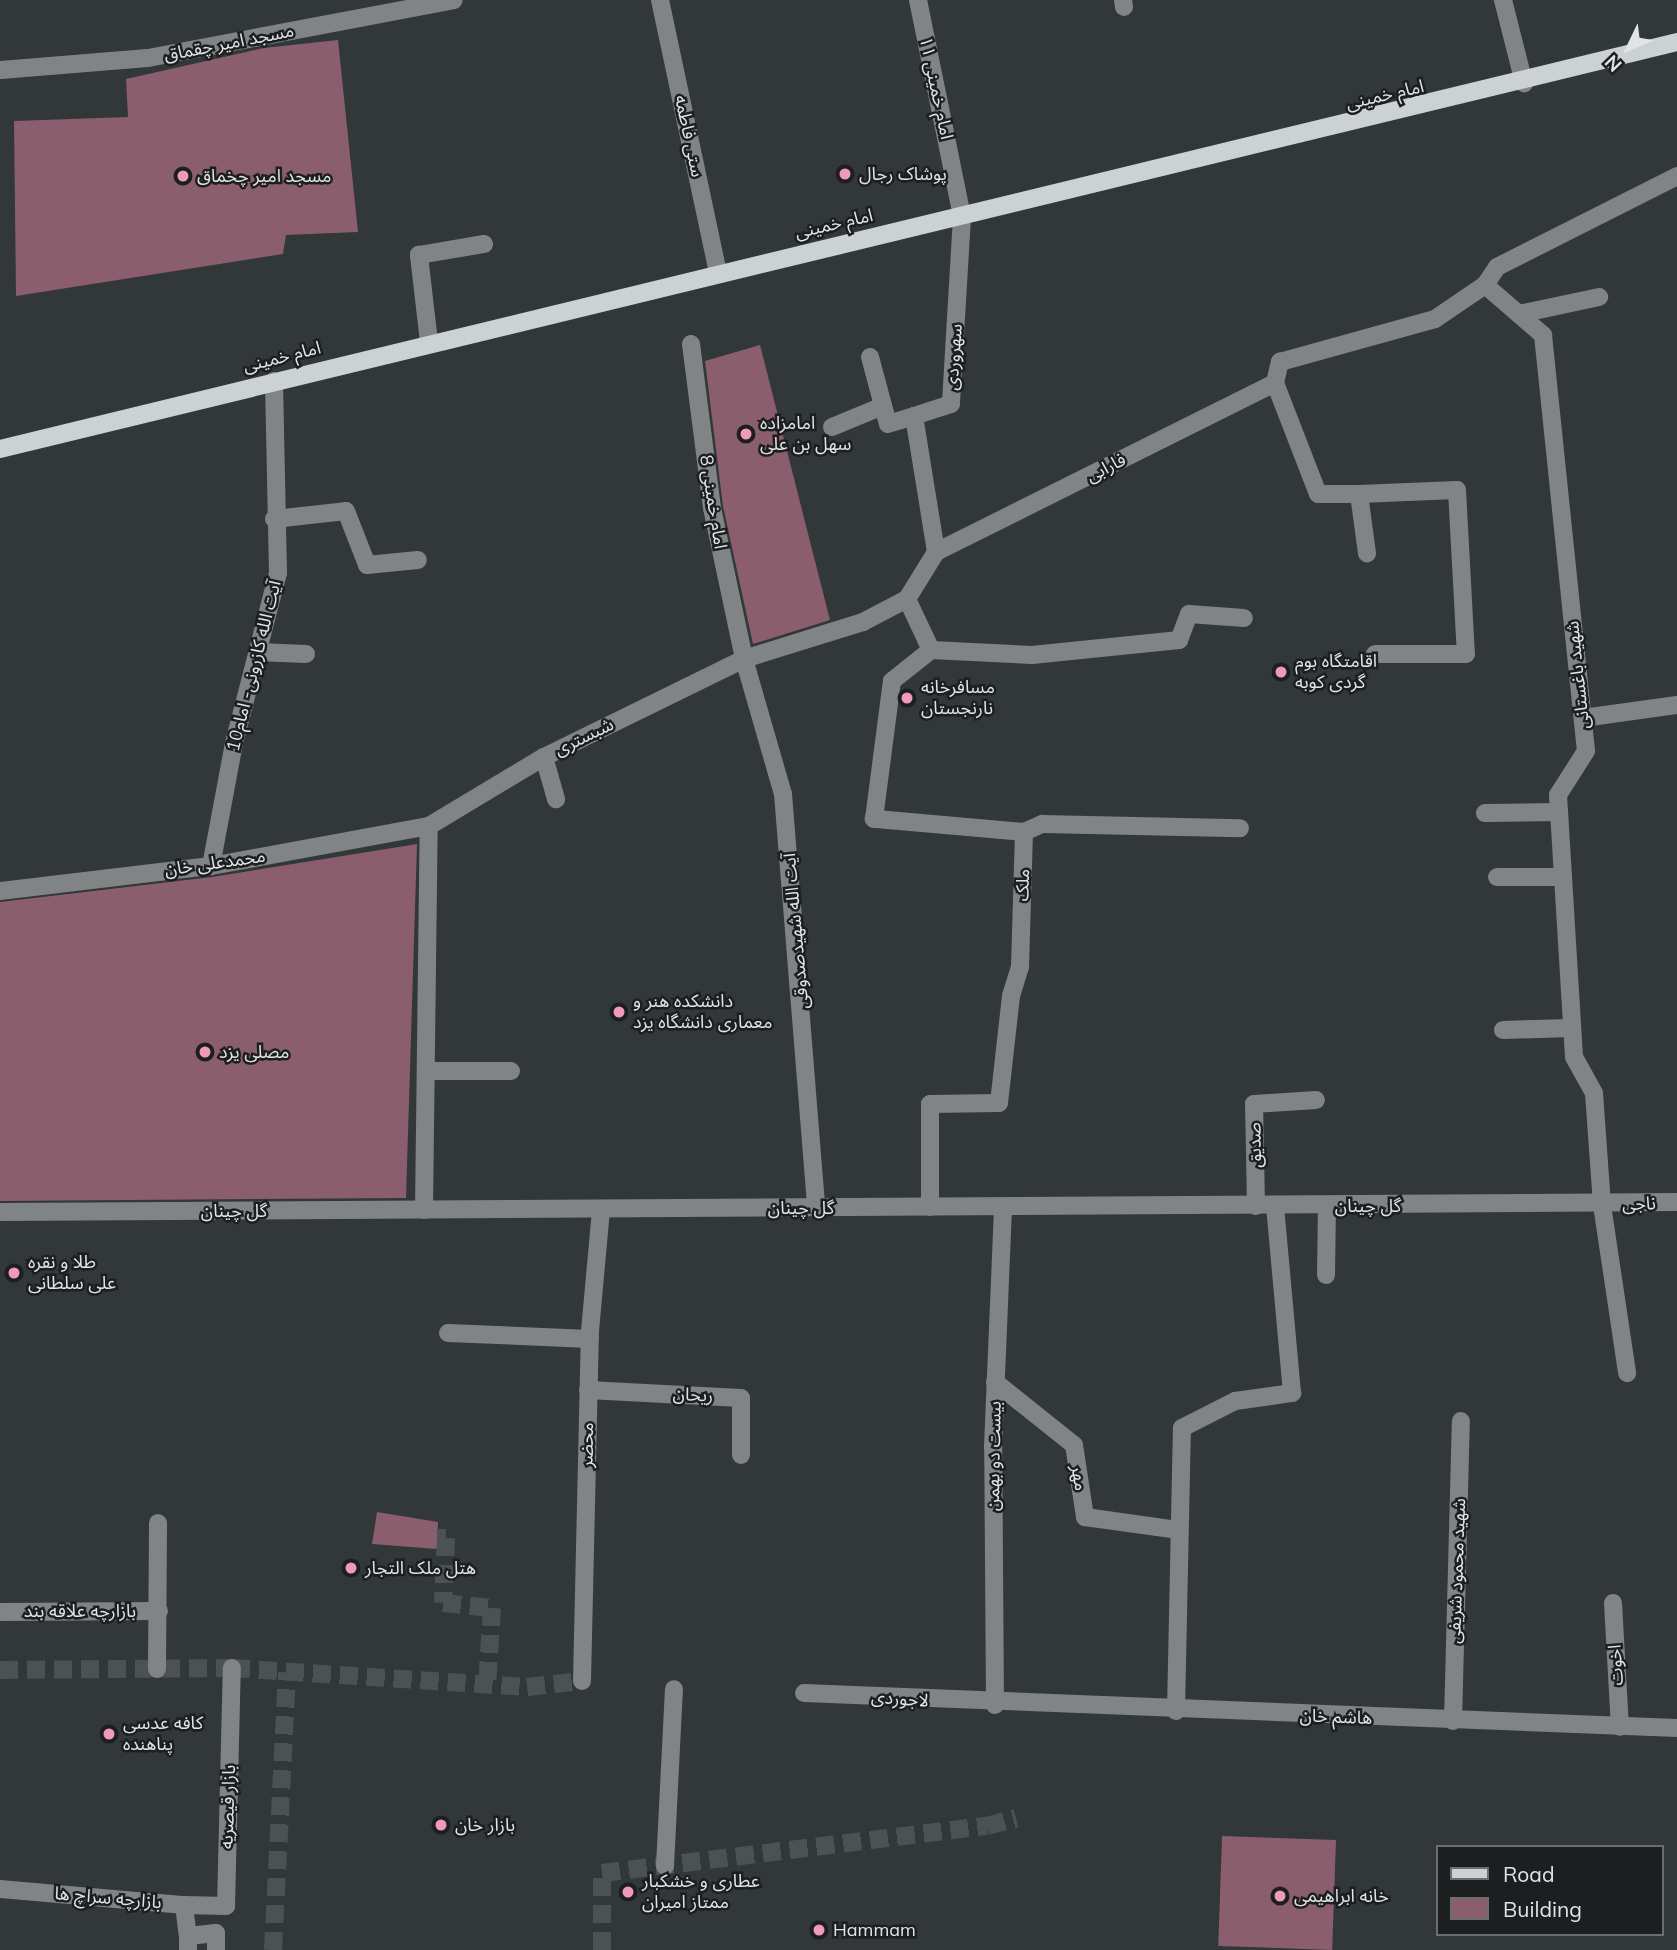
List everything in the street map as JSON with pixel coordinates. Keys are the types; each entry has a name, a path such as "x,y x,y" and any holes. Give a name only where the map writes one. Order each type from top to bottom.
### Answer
{"main road":[{"name":"امام خمینی","path":"0,449 718,272 962,217 1524,83 1677,42"}],"street":[{"name":"مسجد امیر چقماق","path":"1,70 148,58 454,0"},
{"name":"ستی فاطمه","path":"660,0 718,272"},
{"name":"امام خمینی ۱۱","path":"918,0 962,217"},
{"path":"1503,0 1524,83"},
{"path":"1485,285 1497,267 1677,176"},
{"name":"سهروردی","path":"914,416 951,404 962,217"},
{"path":"429,342 419,255 484,244"},
{"name":"شهید باغستانی","path":"1485,285 1543,335 1586,751 1558,795 1574,1057 1594,1093 1602,1205 1627,1373"},
{"name":"فارابی","path":"936,552 1275,383 1280,362 1435,319 1485,285"},
{"path":"1519,314 1599,296"},
{"name":"امام خمینی 8","path":"691,344 712,508 744,659"},
{"path":"870,356 888,424 914,416 936,552 907,599 931,650"},
{"name":"آیت الله کازرونی- امام10","path":"211,866 257,652 278,573 274,519 274,381"},
{"path":"1275,383 1318,494 1457,490 1466,654 1375,654"},
{"path":"832,427 883,406"},
{"path":"1359,494 1367,553"},
{"path":"274,519 346,511 367,565 418,560"},
{"name":"شبستری","path":"429,826 544,757 744,659 863,622 907,599"},
{"path":"1240,828 1042,824 1024,832 874,820 892,681 931,650 1058,652 1179,640 1189,614 1244,618"},
{"path":"257,652 306,654"},
{"name":"آیت الله شهیدصدوقی","path":"744,659 783,794 816,1208"},
{"path":"1583,718 1677,705"},
{"path":"544,757 556,799"},
{"path":"1485,813 1559,812"},
{"path":"424,1210 429,826"},
{"name":"محمدعلی خان","path":"0,891 211,866 429,826"},
{"name":"ملک","path":"930,1208 930,1104 999,1103 1011,996 1020,967 1024,832"},
{"path":"1497,877 1563,877"},
{"path":"1503,1030 1572,1028"},
{"path":"426,1071 512,1071"},
{"name":"صدیق","path":"1256,1206 1254,1104 1317,1100"},
{"name":"ناجی","path":"1602,1205 1677,1202"},
{"name":"گل چینان","path":"0,1212 1602,1205"},
{"path":"1176,1711 1182,1428 1235,1401 1292,1393 1275,1206"},
{"path":"1326,1275 1327,1206"},
{"name":"بیست دو بهمن","path":"995,1705 995,1382 1003,1207"},
{"name":"محضر","path":"582,1681 590,1339 601,1209"},
{"path":"448,1333 590,1339"},
{"name":"مهر","path":"995,1382 1074,1445 1085,1517 1179,1530"},
{"name":"ریحان","path":"588,1390 741,1398 741,1455"},
{"name":"شهید محمود شریفی","path":"1453,1721 1461,1421"},
{"path":"157,1669 158,1523"},
{"name":"اخوت","path":"1613,1603 1620,1727"},
{"name":"بازارچه علاقه بند","path":"0,1612 159,1611"},
{"name":"بازار قیصریه","path":"184,1905 226,1906 232,1668"},
{"path":"666,1866 674,1689"},
{"name":"لاجوردی","path":"804,1693 995,1705"},
{"name":"هاشم خان","path":"995,1705 1677,1728"},
{"name":"بازارچه سراچ ها","path":"0,1889 184,1905 188,1943"},
{"path":"188,1943 216,1933 216,1950"}],"building":[{"name":"مسجد امیر چخماق","path":"338,40 358,232 286,235 283,254 16,296 14,121 128,117 126,79 264,48"},
{"name":"امامزاده سهل بن علی","path":"760,345 830,620 753,644 723,506 705,361"},
{"name":"مصلی یزد","path":"417,844 406,1198 0,1201 0,902 212,877"},
{"path":"377,1512 438,1522 437,1549 372,1544"},
{"name":"خانه ابراهیمی","path":"1222,1836 1336,1840 1332,1950 1218,1946"}],"tunnel":[{"path":"437,1538 446,1538 443,1603 492,1608 487,1685"},
{"path":"0,1670 232,1668 527,1687 582,1681"},
{"path":"273,1950 287,1672"},
{"path":"602,1950 602,1873 987,1826 1016,1818"}],"place":[{"name":"پوشاک رجال","path":"845,174"},
{"name":"مسجد امیر چخماق","path":"183,176"},
{"name":"امامزاده سهل بن علی","path":"746,434"},
{"name":"اقامتگاه بوم گردی کوبه","path":"1281,672"},
{"name":"مسافرخانه نارنجستان","path":"907,698"},
{"name":"دانشکده هنر و معماری دانشگاه یزد","path":"619,1012"},
{"name":"مصلی یزد","path":"205,1052"},
{"name":"طلا و نقره علی سلطانی","path":"14,1273"},
{"name":"هتل ملک التجار","path":"351,1568"},
{"name":"کافه عدسی پناهنده","path":"109,1734"},
{"name":"بازار خان","path":"441,1825"},
{"name":"عطاری و خشکبار ممتاز امیران","path":"628,1892"},
{"name":"خانه ابراهیمی","path":"1280,1896"},
{"name":"Hammam","path":"819,1930"}]}
